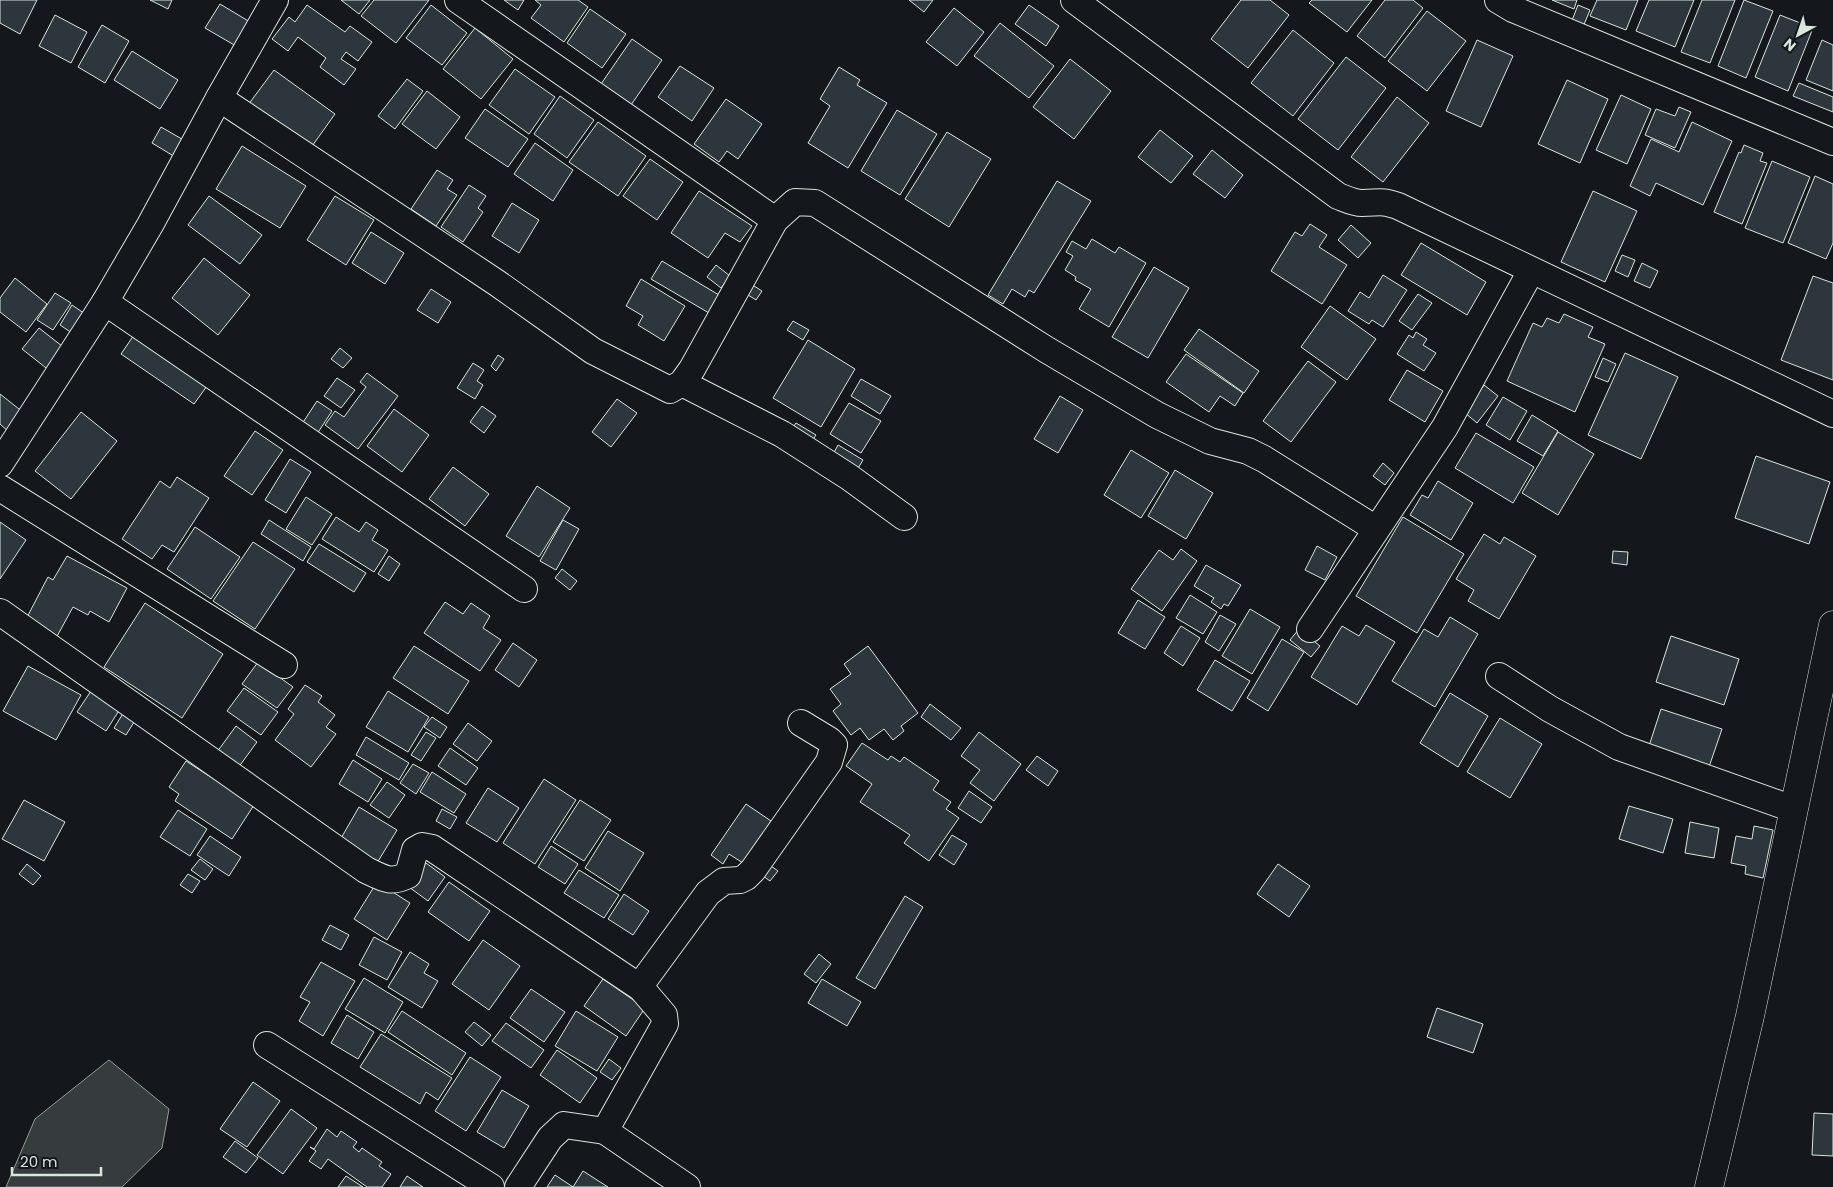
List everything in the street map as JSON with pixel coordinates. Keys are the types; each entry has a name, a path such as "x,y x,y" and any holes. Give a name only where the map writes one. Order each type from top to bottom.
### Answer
{"street":[{"path":"0,464 105,302 275,0"},
{"path":"458,0 775,220"},
{"path":"1074,0 1338,196 1362,203 1375,201 1398,206 1833,414"},
{"path":"1510,3 1833,142"},
{"path":"219,98 497,283 593,351 670,390 682,383 702,352 775,220 795,202 815,203 1047,350 1132,400 1210,441 1248,451 1264,459 1376,529"},
{"path":"1310,629 1445,427 1531,270"},
{"path":"105,302 524,589"},
{"path":"682,383 782,434 849,477 904,517"},
{"path":"0,488 284,666"},
{"path":"0,612 366,870 384,879 397,881 408,876 415,850 422,846 432,848 641,988 664,1015 665,1024 605,1131"},
{"path":"1709,1187 1750,1016 1833,625"},
{"path":"1499,676 1550,709 1619,747 1793,809"},
{"path":"641,988 642,983 708,893 724,882 740,880 746,877 753,870 829,762 834,745 801,723"},
{"path":"267,1045 492,1187"},
{"path":"518,1187 550,1138 564,1125 605,1131 687,1187"}],"shaded area":[{"path":"109,1060 169,1109 162,1148 122,1187 6,1187 35,1119"}],"building":[{"path":"0,0 37,0 20,34 0,23"},
{"path":"150,0 172,0 168,9"},
{"path":"341,0 370,0 359,14"},
{"path":"374,0 429,0 396,43 361,16"},
{"path":"504,0 524,0 518,10"},
{"path":"535,0 578,0 588,7 564,42 531,18 541,5"},
{"path":"909,0 933,0 924,12"},
{"path":"1241,0 1270,0 1289,15 1248,68 1211,39"},
{"path":"1312,0 1372,0 1347,32 1309,3"},
{"path":"1385,0 1413,0 1423,8 1385,58 1357,36"},
{"path":"1552,0 1577,0 1574,9"},
{"path":"1597,0 1638,0 1626,30 1590,16"},
{"path":"1649,0 1694,0 1675,47 1636,31"},
{"path":"1702,0 1735,0 1710,63 1681,52"},
{"path":"1744,0 1773,11 1746,78 1718,66"},
{"path":"220,4 250,22 236,46 205,28"},
{"path":"307,5 345,32 350,26 372,42 358,61 346,52 341,59 356,69 344,85 320,67 326,58 298,37 288,51 272,39 289,17 295,22"},
{"path":"431,5 467,33 442,65 406,38"},
{"path":"1029,5 1059,26 1046,46 1015,24"},
{"path":"1578,5 1590,10 1583,27 1571,23"},
{"path":"954,8 984,32 957,66 926,42"},
{"path":"590,9 626,34 602,68 567,43"},
{"path":"1427,11 1466,41 1427,91 1388,61"},
{"path":"55,15 87,32 71,63 39,46"},
{"path":"1780,15 1813,28 1788,91 1755,77"},
{"path":"1000,23 1054,66 1029,98 974,56"},
{"path":"102,25 129,41 105,83 78,67"},
{"path":"475,28 513,59 481,99 443,69"},
{"path":"1293,30 1334,63 1293,116 1251,83"},
{"path":"632,39 662,60 631,105 601,84"},
{"path":"1477,40 1513,56 1481,127 1446,111"},
{"path":"1822,40 1833,45 1833,91 1806,80"},
{"path":"132,51 178,80 160,109 114,80"},
{"path":"1346,57 1386,88 1338,150 1298,119"},
{"path":"1070,59 1111,91 1074,139 1033,107"},
{"path":"680,66 714,88 692,121 658,97"},
{"path":"839,67 860,80 857,85 887,103 848,168 808,143 830,106 820,99"},
{"path":"515,69 555,97 529,134 489,105"},
{"path":"274,70 335,114 310,149 248,105"},
{"path":"407,79 423,91 395,129 378,116"},
{"path":"1567,80 1608,99 1580,163 1538,144"},
{"path":"1799,83 1833,97 1833,112 1793,96"},
{"path":"427,91 460,117 436,149 402,124"},
{"path":"1621,95 1651,109 1627,164 1596,150"},
{"path":"560,96 594,120 567,158 534,134"},
{"path":"1397,97 1429,123 1383,182 1351,157"},
{"path":"726,99 762,124 738,159 727,151 719,162 694,144"},
{"path":"1679,107 1691,112 1675,148 1645,135 1656,109 1675,116"},
{"path":"485,109 528,139 508,167 465,138"},
{"path":"897,110 937,134 900,195 861,171"},
{"path":"598,122 646,156 618,196 569,162"},
{"path":"1692,122 1732,141 1703,205 1656,183 1650,196 1630,186 1651,139 1679,152"},
{"path":"161,127 187,142 177,158 152,143"},
{"path":"1160,130 1193,156 1171,183 1138,157"},
{"path":"947,132 991,159 949,227 905,199"},
{"path":"535,143 573,170 553,201 514,174"},
{"path":"1744,145 1763,153 1760,161 1767,163 1742,224 1714,212 1739,152 1741,153"},
{"path":"242,146 306,186 280,228 216,189"},
{"path":"1212,150 1243,175 1225,198 1193,174"},
{"path":"650,159 683,182 657,220 623,196"},
{"path":"1772,161 1810,177 1783,243 1745,228"},
{"path":"437,170 453,180 447,189 457,195 436,226 411,209"},
{"path":"1815,176 1833,184 1833,243 1826,259 1788,243"},
{"path":"1057,181 1091,201 1034,293 1029,290 1025,297 1012,289 1003,304 988,295"},
{"path":"469,185 486,196 478,208 483,212 463,242 441,227"},
{"path":"699,191 752,226 740,242 725,233 708,258 671,233"},
{"path":"1593,191 1637,211 1605,282 1561,262"},
{"path":"209,196 262,235 240,264 188,225"},
{"path":"335,196 374,220 346,265 307,240"},
{"path":"512,203 539,220 519,253 492,236"},
{"path":"1310,224 1327,235 1319,247 1347,265 1322,304 1271,271 1295,232 1302,236"},
{"path":"1351,225 1371,243 1358,258 1338,240"},
{"path":"371,232 404,253 385,284 352,263"},
{"path":"1092,239 1115,253 1119,247 1146,263 1109,327 1079,309 1091,289 1075,280 1076,277 1065,270 1073,256 1066,252 1072,241 1086,249"},
{"path":"1421,243 1486,282 1467,315 1401,275"},
{"path":"1622,255 1635,260 1628,277 1615,271"},
{"path":"204,258 250,295 218,335 172,298"},
{"path":"662,261 719,295 709,313 651,279"},
{"path":"1642,263 1658,271 1650,288 1634,281"},
{"path":"716,265 730,276 721,288 707,277"},
{"path":"1154,267 1189,288 1148,358 1112,337"},
{"path":"1383,275 1407,290 1383,327 1372,320 1369,324 1348,311 1360,292 1369,298"},
{"path":"1813,276 1833,283 1833,380 1781,360"},
{"path":"15,278 47,304 26,332 0,312 0,298"},
{"path":"641,279 685,306 664,341 638,325 643,316 626,306"},
{"path":"751,284 762,291 756,300 745,293"},
{"path":"431,289 451,302 438,323 417,310"},
{"path":"55,293 71,303 53,330 37,320"},
{"path":"1418,294 1432,303 1412,330 1399,321"},
{"path":"72,305 91,318 78,337 60,325"},
{"path":"1330,306 1376,339 1347,380 1301,347"},
{"path":"1564,314 1593,327 1588,337 1605,344 1575,412 1507,381 1533,323 1542,327 1547,318 1559,323"},
{"path":"793,321 809,330 803,340 787,330"},
{"path":"39,328 67,350 50,371 22,349"},
{"path":"1199,329 1259,371 1244,393 1184,350"},
{"path":"1416,332 1427,339 1423,345 1436,353 1424,371 1397,354 1409,335 1413,338"},
{"path":"134,335 207,386 194,404 121,354"},
{"path":"808,340 855,369 821,427 773,398"},
{"path":"340,348 352,358 343,368 331,359"},
{"path":"1625,353 1678,377 1641,459 1588,435"},
{"path":"1186,354 1243,393 1235,406 1220,396 1209,412 1166,382"},
{"path":"498,355 504,359 496,371 491,366"},
{"path":"1603,358 1616,364 1608,382 1595,377"},
{"path":"1308,361 1336,382 1291,442 1263,421"},
{"path":"473,363 484,370 477,381 483,385 475,399 457,388"},
{"path":"1407,370 1443,391 1425,422 1389,400"},
{"path":"367,373 398,396 358,449 325,425 335,411 344,417 366,387 360,382"},
{"path":"337,378 355,390 341,408 324,396"},
{"path":"861,379 891,396 880,414 851,396"},
{"path":"1484,385 1498,396 1477,423 1464,412"},
{"path":"0,394 24,413 9,432 0,424"},
{"path":"1060,396 1083,410 1058,453 1034,439"},
{"path":"1503,397 1527,411 1510,440 1486,425"},
{"path":"617,399 637,413 611,447 592,432"},
{"path":"317,401 332,411 315,437 300,427"},
{"path":"849,403 881,421 861,453 830,434"},
{"path":"482,406 496,416 484,433 470,422"},
{"path":"394,409 429,435 402,472 367,446"},
{"path":"81,412 117,441 71,499 35,471"},
{"path":"1532,415 1558,431 1543,456 1517,441"},
{"path":"796,423 816,435 810,444 790,432"},
{"path":"255,431 283,450 252,495 224,476"},
{"path":"1558,432 1594,454 1558,515 1522,493"},
{"path":"1476,433 1534,467 1513,503 1455,468"},
{"path":"838,445 863,460 854,475 830,460"},
{"path":"1131,450 1169,473 1141,518 1104,495"},
{"path":"1756,456 1830,482 1809,544 1735,518"},
{"path":"290,459 311,472 286,513 265,500"},
{"path":"1383,463 1394,473 1385,485 1373,476"},
{"path":"453,467 489,494 465,526 429,499"},
{"path":"1175,470 1213,493 1186,539 1148,516"},
{"path":"177,477 209,498 174,552 162,545 152,559 122,539 160,481 170,488"},
{"path":"1438,481 1473,503 1451,540 1410,515 1422,495 1428,498"},
{"path":"537,486 570,508 539,557 506,536"},
{"path":"306,497 332,514 312,545 286,529"},
{"path":"336,517 359,532 366,522 378,530 372,540 388,550 374,572 322,539"},
{"path":"1403,517 1464,554 1417,633 1356,596"},
{"path":"269,520 311,547 303,561 261,534"},
{"path":"563,520 579,529 556,570 540,561"},
{"path":"0,522 26,540 0,579"},
{"path":"195,527 240,557 211,599 167,569"},
{"path":"1484,534 1500,544 1504,537 1536,556 1499,619 1468,601 1474,590 1456,579"},
{"path":"253,542 295,569 255,629 213,601"},
{"path":"319,544 366,573 354,592 307,562"},
{"path":"1317,546 1337,557 1325,580 1305,570"},
{"path":"1181,549 1197,561 1162,611 1131,589 1159,550 1173,560"},
{"path":"1613,551 1628,552 1627,565 1612,563"},
{"path":"67,556 127,588 109,622 90,611 88,615 73,607 55,640 24,623 48,577 53,580"},
{"path":"389,556 400,564 389,581 378,574"},
{"path":"1206,565 1241,585 1228,606 1224,604 1221,609 1211,602 1214,598 1194,586"},
{"path":"562,569 577,581 570,590 555,578"},
{"path":"1190,595 1217,612 1203,634 1176,618"},
{"path":"1138,600 1165,617 1145,649 1118,633"},
{"path":"445,602 463,614 471,603 490,616 483,628 501,640 480,671 424,633"},
{"path":"145,603 223,654 182,718 104,667"},
{"path":"1250,609 1280,627 1252,674 1222,656"},
{"path":"1220,615 1236,624 1219,651 1205,642"},
{"path":"1450,617 1478,634 1435,707 1392,681 1424,629 1438,637"},
{"path":"1366,625 1395,642 1357,705 1311,677 1342,626 1359,636"},
{"path":"1181,626 1200,638 1183,666 1164,653"},
{"path":"1299,629 1320,646 1311,657 1290,640"},
{"path":"1671,636 1739,659 1724,705 1656,682"},
{"path":"1282,639 1304,652 1268,711 1247,698"},
{"path":"513,643 537,660 519,687 495,670"},
{"path":"414,646 469,681 448,714 393,678"},
{"path":"868,646 918,713 901,726 904,731 893,740 884,729 869,740 860,728 851,735 833,711 841,704 830,689 851,674 844,664"},
{"path":"1215,660 1250,681 1232,711 1197,690"},
{"path":"258,662 293,687 277,708 242,684"},
{"path":"28,666 81,695 56,740 3,711"},
{"path":"97,682 125,701 106,731 77,712"},
{"path":"305,685 322,696 318,702 335,715 326,727 336,734 311,767 275,740 294,714 288,709"},
{"path":"244,688 278,712 261,735 227,711"},
{"path":"388,691 429,717 408,752 366,727"},
{"path":"1450,693 1488,716 1458,767 1420,743"},
{"path":"930,704 961,728 951,740 921,717"},
{"path":"127,707 139,714 126,735 114,728"},
{"path":"1661,709 1722,729 1709,767 1649,746"},
{"path":"432,717 447,727 440,738 424,727"},
{"path":"1500,718 1542,744 1510,798 1467,772"},
{"path":"468,723 492,741 477,761 453,744"},
{"path":"236,726 257,742 238,768 217,752"},
{"path":"426,732 436,738 421,761 411,755"},
{"path":"979,732 1021,764 994,801 970,783 980,770 961,756"},
{"path":"366,737 409,763 399,780 356,755"},
{"path":"862,743 888,760 891,756 900,762 904,757 939,781 933,790 951,802 946,809 959,818 929,861 904,843 910,835 860,802 872,784 846,766"},
{"path":"450,748 478,768 466,785 438,766"},
{"path":"1037,756 1058,771 1048,786 1026,770"},
{"path":"353,760 382,779 368,802 339,784"},
{"path":"186,761 254,805 232,839 175,801 179,794 169,787"},
{"path":"413,764 429,773 416,794 400,783"},
{"path":"432,772 466,794 454,813 420,792"},
{"path":"544,779 576,800 535,864 503,843"},
{"path":"387,782 405,795 389,818 370,805"},
{"path":"488,788 519,808 497,842 466,823"},
{"path":"969,791 992,807 981,823 958,808"},
{"path":"24,800 65,822 44,861 2,839"},
{"path":"580,800 611,820 584,861 553,842"},
{"path":"746,804 771,821 743,863 729,854 723,864 711,855"},
{"path":"1629,806 1673,819 1663,853 1619,839"},
{"path":"359,807 397,830 377,863 340,840"},
{"path":"442,809 457,817 450,829 436,821"},
{"path":"178,810 207,829 190,856 160,837"},
{"path":"1690,822 1719,828 1714,858 1685,853"},
{"path":"1754,826 1773,830 1763,878 1745,874 1746,866 1731,863 1736,836 1752,839"},
{"path":"608,831 644,853 620,891 585,868"},
{"path":"952,835 967,844 954,865 939,855"},
{"path":"210,836 241,857 229,876 197,855"},
{"path":"551,846 578,864 565,884 538,867"},
{"path":"200,859 213,869 205,880 191,870"},
{"path":"426,863 445,877 428,901 409,887"},
{"path":"767,863 778,871 770,881 759,873"},
{"path":"27,864 41,876 33,885 19,874"},
{"path":"1278,864 1310,886 1289,917 1257,894"},
{"path":"579,870 619,895 604,918 564,893"},
{"path":"188,874 200,881 192,893 180,885"},
{"path":"377,882 410,903 387,940 354,919"},
{"path":"449,882 490,911 469,941 428,912"},
{"path":"624,894 649,911 633,935 608,919"},
{"path":"905,896 923,907 875,989 856,978"},
{"path":"330,925 349,935 341,950 322,940"},
{"path":"374,937 402,952 387,980 359,965"},
{"path":"483,940 520,966 489,1010 452,984"},
{"path":"410,952 429,964 424,973 438,981 422,1008 388,987"},
{"path":"819,954 831,964 816,983 804,974"},
{"path":"321,962 355,981 323,1036 299,1021 310,1002 300,997"},
{"path":"364,978 403,1002 385,1033 345,1009"},
{"path":"603,979 645,1008 626,1036 584,1006"},
{"path":"822,979 861,1002 847,1026 808,1003"},
{"path":"531,989 565,1012 544,1042 510,1018"},
{"path":"1437,1008 1483,1024 1473,1053 1427,1037"},
{"path":"402,1011 466,1053 452,1075 388,1032"},
{"path":"576,1011 618,1037 597,1071 555,1046"},
{"path":"347,1015 374,1032 358,1059 331,1043"},
{"path":"474,1022 491,1035 482,1046 465,1032"},
{"path":"506,1023 544,1050 531,1068 492,1041"},
{"path":"381,1034 452,1078 438,1100 426,1092 420,1104 360,1067"},
{"path":"557,1050 597,1078 580,1103 540,1075"},
{"path":"470,1057 501,1077 466,1131 435,1111"},
{"path":"609,1059 621,1068 612,1080 600,1072"},
{"path":"253,1082 280,1101 247,1147 220,1129"},
{"path":"502,1090 529,1106 504,1148 477,1132"},
{"path":"291,1109 317,1128 283,1174 257,1155"},
{"path":"1814,1113 1833,1114 1833,1156 1812,1155"},
{"path":"327,1129 337,1137 341,1131 357,1142 353,1147 359,1152 362,1148 382,1162 379,1166 391,1174 382,1187 367,1187 328,1159 321,1169 309,1161 316,1151 310,1147 314,1149"},
{"path":"235,1141 258,1158 246,1173 223,1157"},
{"path":"583,1171 608,1187 573,1187"},
{"path":"555,1175 573,1187 547,1187"},
{"path":"346,1176 363,1187 338,1187"},
{"path":"407,1176 423,1187 400,1187"}]}
